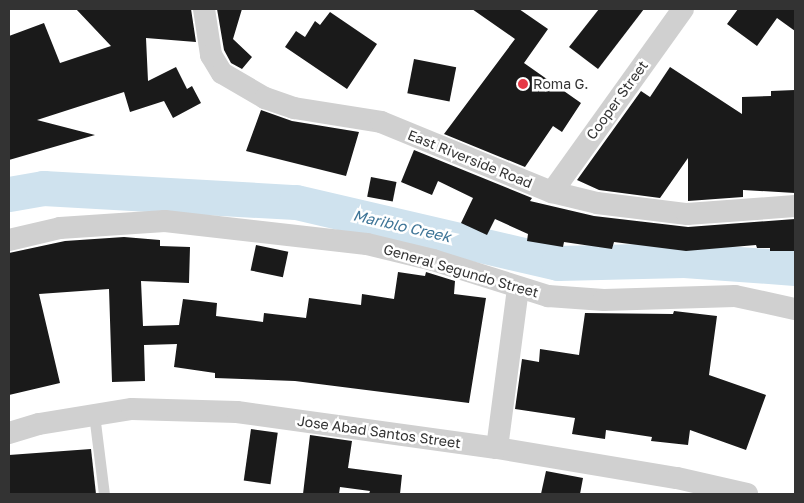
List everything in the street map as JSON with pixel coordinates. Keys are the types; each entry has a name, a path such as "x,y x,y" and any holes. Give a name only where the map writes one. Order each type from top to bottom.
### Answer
{"street":[{"name":"East Riverside Road","path":"204,9 211,55 222,73 242,88 294,108 381,122 552,192 597,203 687,214 795,206"},
{"name":"Cooper Street","path":"552,192 683,9"},
{"name":"General Segundo Street","path":"9,240 60,228 175,222 367,244 433,260 548,296 604,300 735,296 795,309"},
{"path":"497,448 518,288"},
{"name":"Jose Abad Santos Street","path":"9,433 94,414 132,409 236,412 497,448 676,478 747,494"}],"lane":[{"path":"94,414 104,494"}],"building":[{"path":"76,9 191,9 196,42 146,38 148,81 176,67 187,89 192,86 201,103 173,118 164,101 130,112 124,92 37,120 95,135 9,160 9,36 44,23 60,63 111,46"},
{"path":"217,9 242,9 233,39 252,57 242,69 231,63 224,50"},
{"path":"472,9 519,9 548,29 524,63 581,103 562,132 553,126 525,167 444,134 515,39"},
{"path":"599,9 644,9 598,69 569,47"},
{"path":"738,9 795,9 795,31 777,18 757,46 727,24"},
{"path":"330,12 377,44 347,89 285,47 296,31 305,37 315,21 320,25"},
{"path":"414,59 456,67 450,102 407,93"},
{"path":"670,67 742,114 742,97 771,96 771,91 795,90 795,193 743,190 743,197 688,201 688,158 660,198 599,190 577,180 641,91 650,97"},
{"path":"261,110 292,121 359,132 346,176 246,151"},
{"path":"414,150 532,198 530,201 594,216 688,227 795,219 795,251 770,251 770,248 757,248 756,245 686,251 614,242 612,249 564,242 563,247 527,241 528,234 495,219 487,235 461,223 473,198 438,181 432,195 401,182"},
{"path":"371,177 397,182 393,202 367,197"},
{"path":"124,237 160,240 160,246 190,247 189,283 141,281 143,326 179,325 183,299 217,303 216,316 263,322 264,313 306,318 309,298 361,305 362,294 394,299 398,272 425,276 426,272 455,281 454,294 486,298 469,403 295,381 215,378 215,373 174,367 177,344 144,345 145,381 112,382 109,289 39,294 60,383 9,395 9,253 65,241"},
{"path":"256,245 288,252 283,277 251,270"},
{"path":"674,311 717,316 709,375 766,395 746,450 690,430 688,445 651,441 652,437 606,430 605,439 572,434 575,418 515,409 522,359 539,362 540,349 579,355 585,313 673,314"},
{"path":"251,429 278,433 271,484 244,480"},
{"path":"310,435 352,441 348,468 402,475 400,494 369,494 370,491 340,487 339,494 303,494"},
{"path":"91,449 96,494 9,494 9,455"},
{"path":"546,471 583,478 580,494 541,494"}],"waterway":[{"name":"Mariblo Creek","path":"9,194 43,188 296,202 558,263 684,260 795,268"}],"place":[{"name":"Roma G.","path":"523,84"}]}
